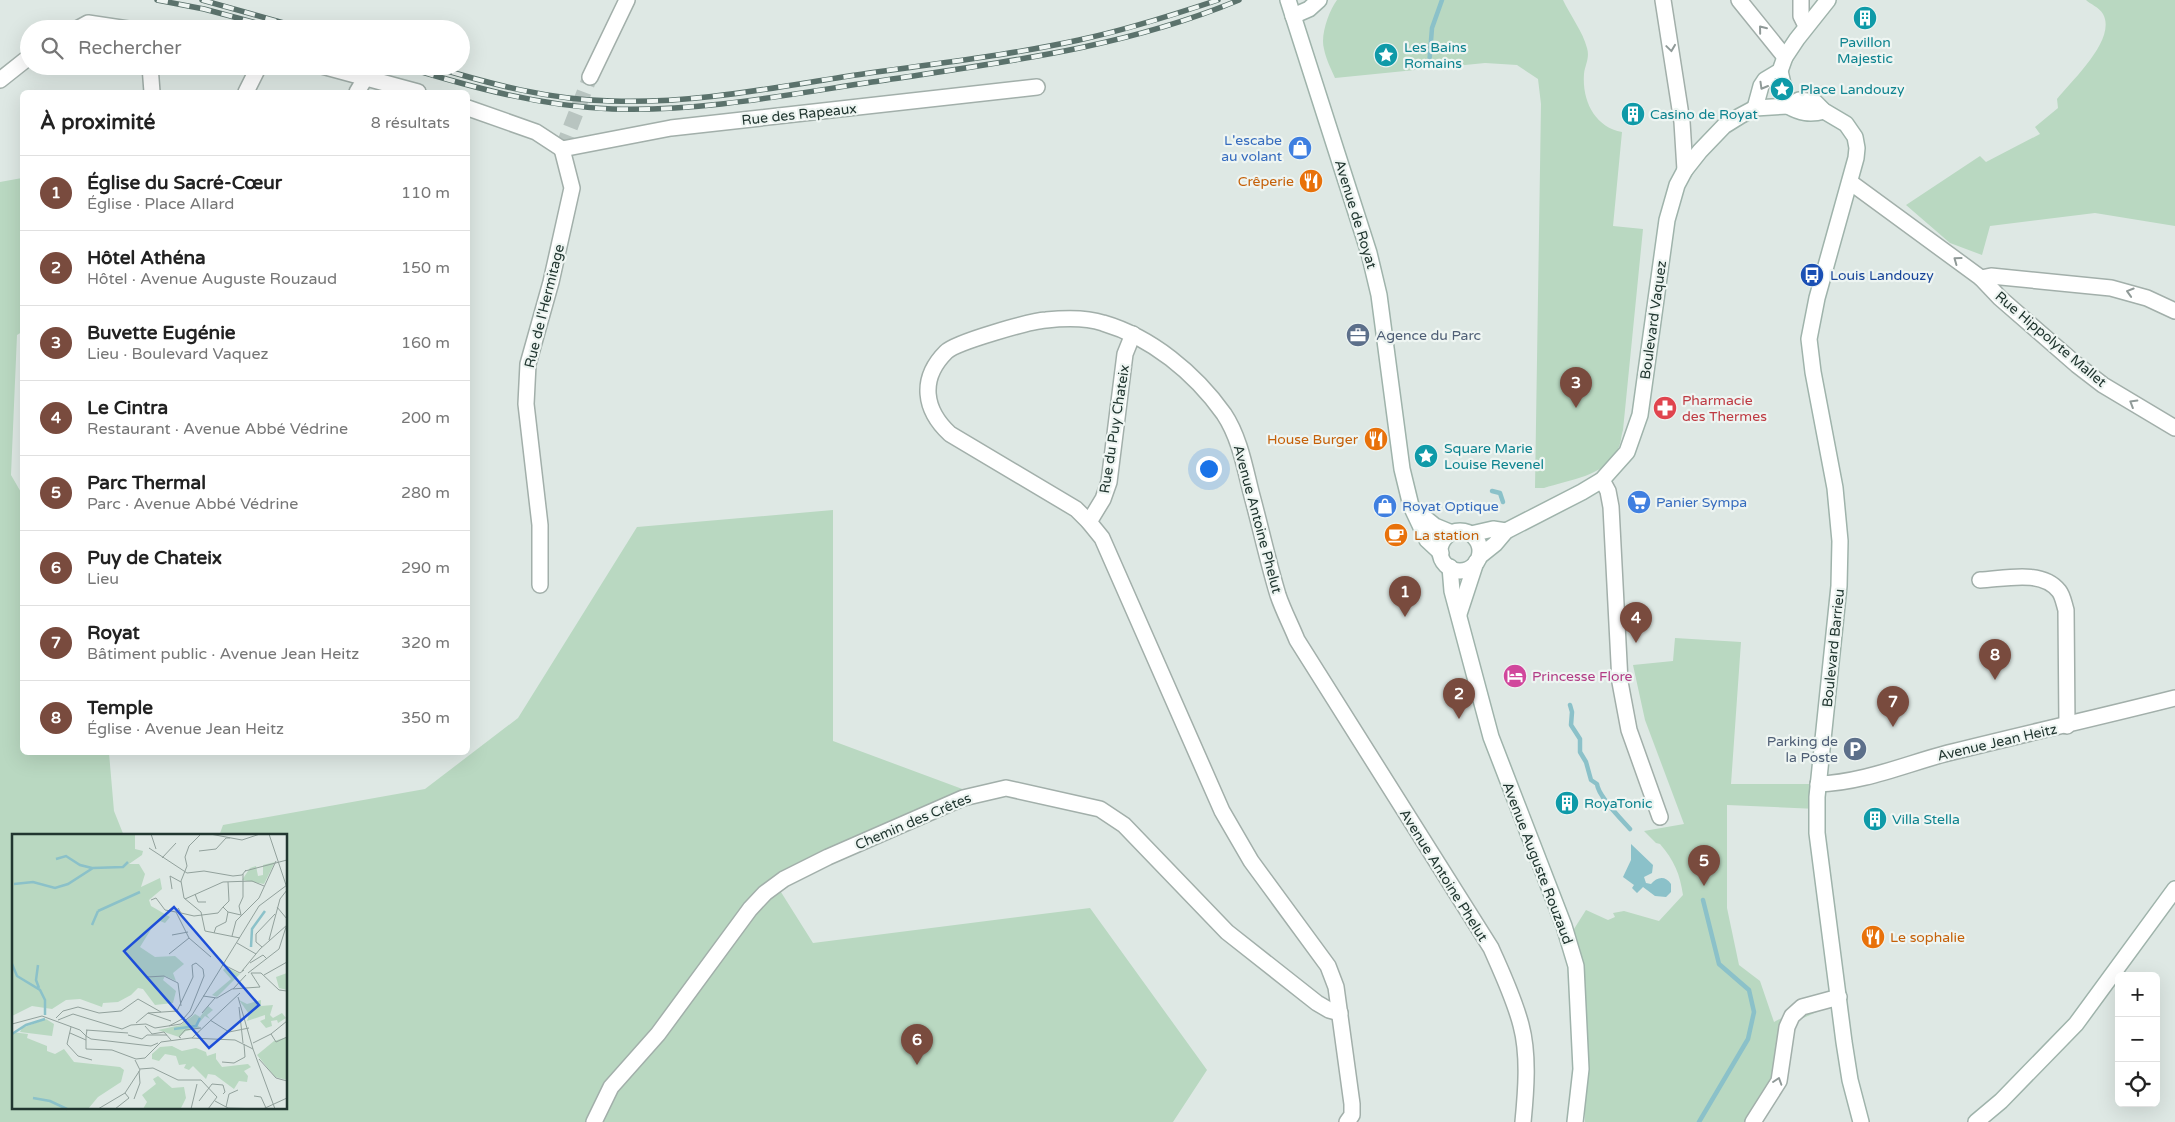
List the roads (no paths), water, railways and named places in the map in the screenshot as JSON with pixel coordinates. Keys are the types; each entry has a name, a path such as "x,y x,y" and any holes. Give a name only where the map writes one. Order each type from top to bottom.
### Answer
{"street":[{"path":"590,77 627,0"},
{"name":"Avenue de Royat","path":"1288,0 1370,253 1379,295 1402,468 1411,506 1427,540 1440,553"},
{"path":"1293,16 1309,10 1319,0"},
{"path":"1663,0 1682,122 1685,170"},
{"path":"1739,0 1782,64 1788,106"},
{"path":"1801,0 1801,16 1806,26"},
{"path":"1755,108 1761,86 1765,80 1782,64 1806,26 1828,0"},
{"path":"0,80 20,64"},
{"path":"151,75 152,90"},
{"path":"247,90 254,75"},
{"path":"358,75 411,90"},
{"path":"358,90 366,77"},
{"name":"Rue des Rapeaux","path":"562,149 671,128 1037,87"},
{"name":"Boulevard Vaquez","path":"1506,531 1602,480 1627,452 1638,424 1667,220 1677,185 1685,170 1724,126 1755,108 1788,106 1799,100 1815,102 1824,110"},
{"name":"Boulevard Barrieu","path":"1824,110 1846,124 1855,137 1857,148 1850,182 1815,305 1809,339 1813,372 1835,488 1840,541 1839,586 1818,784 1819,851 1850,1080 1861,1121"},
{"path":"470,111 536,132 562,149"},
{"name":"Rue de l'Hermitage","path":"540,585 540,525 526,404 528,364 551,282 572,188 562,149"},
{"name":"Rue Hippolyte Mallet","path":"1850,182 1981,278 2000,298 2103,385 2175,428"},
{"path":"1981,278 1991,276 2096,285 2127,291 2175,311"},
{"name":"Avenue Antoine Phelut","path":"1347,1122 1352,1115 1352,1104 1336,987 1328,966 1251,861 1222,811 1102,538 1090,522 1076,509 950,434 937,422 930,408 928,390 933,370 947,351 960,343 1044,320 1077,318 1102,322 1133,334 1175,361 1205,391 1225,416 1238,440 1278,596 1297,640 1491,948 1510,989 1522,1026 1526,1057 1523,1122"},
{"name":"Rue du Puy Chateix","path":"1090,522 1104,499 1109,482 1125,354 1133,334"},
{"path":"1602,480 1608,491 1611,507 1620,682 1629,730 1660,817"},
{"path":"1411,506 1435,526 1452,532"},
{"path":"1471,534 1493,529 1506,531"},
{"path":"1459,614 1478,559 1479,545 1471,534 1462,530 1452,532 1441,545 1440,553 1444,562 1450,567 1463,570 1478,559 1495,544 1506,531"},
{"name":"Avenue Auguste Rouzaud","path":"1450,567 1452,591 1491,737 1564,926 1576,966 1581,1069 1576,1121"},
{"path":"1980,580 2039,578 2051,584 2060,592 2066,610 2067,726"},
{"name":"Avenue Jean Heitz","path":"1818,784 1851,780 1948,753 2067,726 2175,698"},
{"name":"Chemin des Crêtes","path":"594,1122 611,1087 658,1034 750,909 765,893 784,879 828,857 954,802 1006,788 1100,809 1111,815 1124,825 1227,932 1317,1003 1329,1010 1340,1013"},
{"path":"1976,1122 2001,1101 2076,1024 2175,889"},
{"path":"1753,1122 1779,1082 1787,1027 1792,1016 1802,1008 1839,997"}],"water":[{"path":"1631,844 1653,865 1652,873 1644,877 1646,883 1651,884 1656,880 1664,878 1671,884 1671,892 1666,897 1655,896 1643,887 1637,893 1632,888 1634,885 1623,877 1631,860"}],"waterway":[{"path":"1429,66 1432,28 1442,0"},
{"path":"1492,491 1500,493 1503,502"},
{"path":"1570,705 1572,712 1571,725 1580,739 1580,752 1586,762 1591,780 1597,784 1601,795 1630,829"},
{"path":"1699,1122 1748,1039 1754,1012 1749,990 1719,964 1703,900"}],"tunnel":[{"path":"562,149 590,77"}],"railway":[{"path":"157,0 204,9 245,20"},
{"path":"202,0 273,20"},
{"path":"461,75 520,90 566,98 643,101 704,97 1051,46 1132,27 1218,0"},
{"path":"433,75 480,88 558,104 612,109 677,108 775,97 1012,61 1150,31 1195,17 1239,0"}],"place":[{"name":"Pavillon Majestic","path":"1865,18"},
{"name":"Les Bains Romains","path":"1386,55"},
{"name":"Place Landouzy","path":"1782,89"},
{"name":"Casino de Royat","path":"1633,114"},
{"name":"L'escabe au volant","path":"1300,148"},
{"name":"Crêperie","path":"1311,181"},
{"name":"Louis Landouzy","path":"1812,275"},
{"name":"Agence du Parc","path":"1358,335"},
{"name":"Buvette Eugénie","path":"1576,408"},
{"name":"Pharmacie des Thermes","path":"1665,408"},
{"name":"House Burger","path":"1376,439"},
{"name":"Square Marie Louise Revenel","path":"1426,456"},
{"name":"Panier Sympa","path":"1639,502"},
{"name":"Royat Optique","path":"1385,506"},
{"name":"La station","path":"1396,535"},
{"name":"Église du Sacré-Cœur","path":"1405,617"},
{"name":"Le Cintra","path":"1636,643"},
{"name":"Princesse Flore","path":"1515,676"},
{"name":"Temple","path":"1995,680"},
{"name":"Hôtel Athéna","path":"1459,719"},
{"name":"Royat","path":"1893,727"},
{"name":"Parking de la Poste","path":"1855,749"},
{"name":"RoyaTonic","path":"1567,803"},
{"name":"Villa Stella","path":"1875,819"},
{"name":"Parc Thermal","path":"1704,886"},
{"name":"Le sophalie","path":"1873,937"},
{"name":"Puy de Chateix","path":"917,1065"}]}
